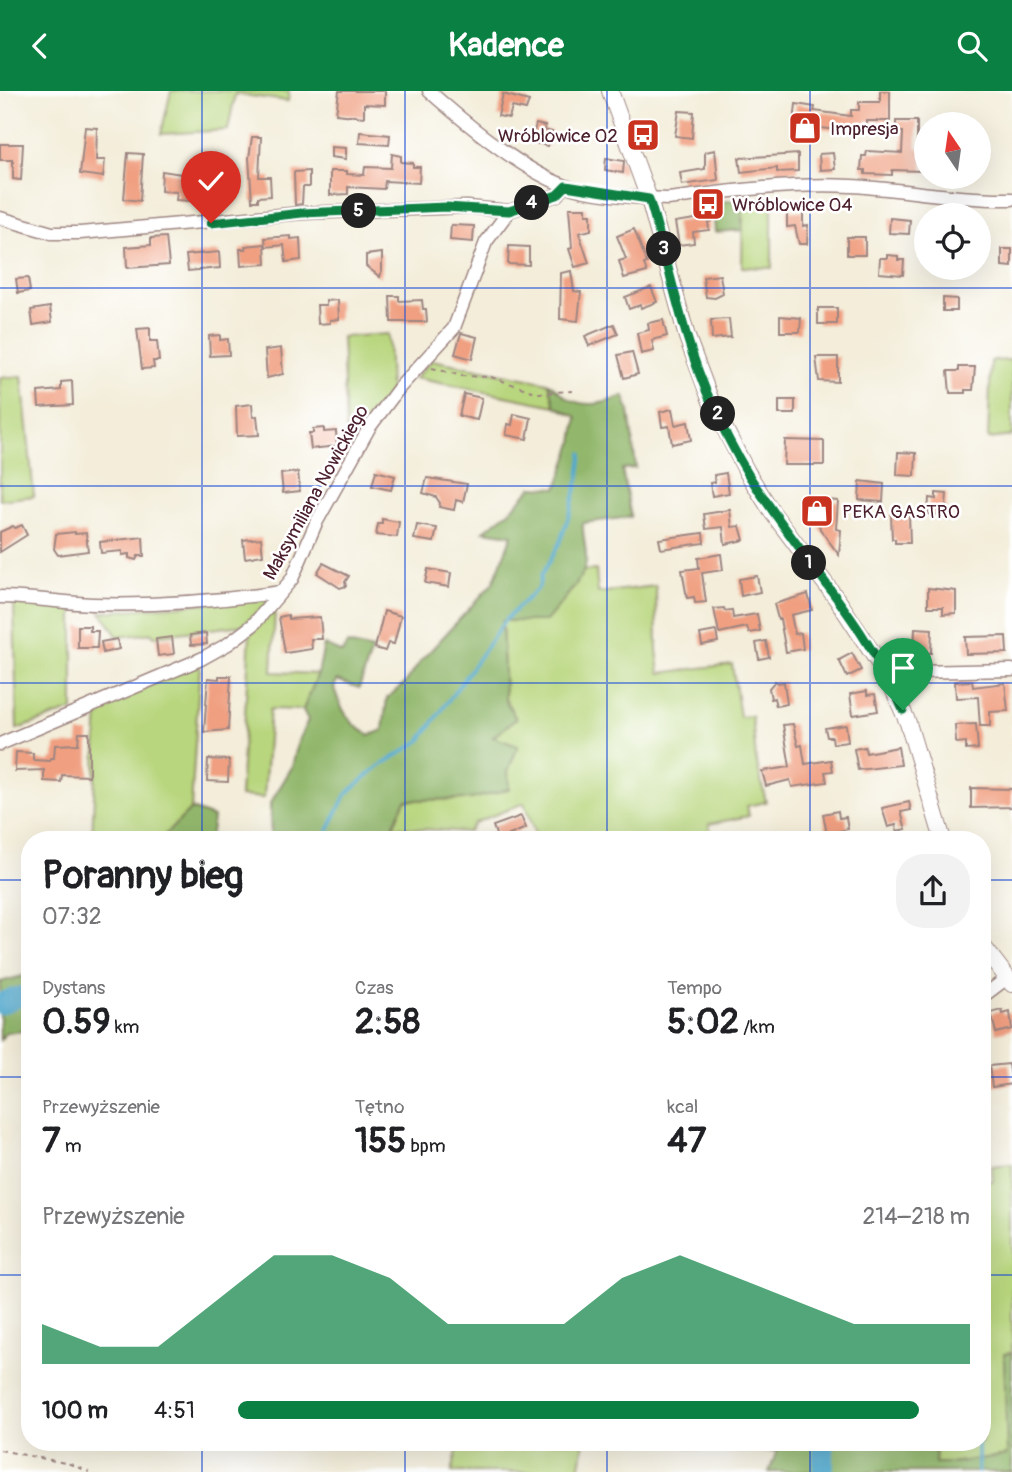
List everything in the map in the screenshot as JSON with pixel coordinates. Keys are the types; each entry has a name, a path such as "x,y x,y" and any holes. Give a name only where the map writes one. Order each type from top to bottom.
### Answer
{"street":[{"path":"429,91 523,164 566,186 649,199 814,185 854,186 988,200 1012,199"},
{"path":"610,91 649,199 695,360 712,404 772,512 839,602 888,677 908,723 940,831"},
{"path":"0,218 52,233 69,233 211,223 302,213 446,207 509,211 557,195 566,186"},
{"name":"Maksymiliana Nowickiego","path":"0,744 201,659 229,644 253,625 292,579 316,523 369,428 399,388 454,328 486,242 509,211"},
{"path":"0,597 90,604 152,604 281,592"},
{"path":"888,677 914,672 1012,670"},
{"path":"991,957 1009,981 991,992"}],"path":[{"path":"423,362 436,371 491,377 538,393 573,391"},
{"path":"0,1450 71,1464 89,1472"}],"green space":[{"path":"171,91 289,91 288,101 235,94 228,130 161,134"},
{"path":"772,198 772,268 742,267 743,199"},
{"path":"743,199 742,230 715,232 713,203"},
{"path":"388,334 390,390 347,453 342,337"},
{"path":"432,360 549,383 555,406 415,378"},
{"path":"1012,360 1012,436 988,439 991,361"},
{"path":"22,376 34,496 0,500 0,378"},
{"path":"549,383 568,398 582,403 603,403 624,396 629,411 636,468 622,469 631,517 583,523 586,557 584,569 576,584 546,621 502,621 505,699 516,719 493,737 518,746 508,771 509,789 472,799 405,800 390,831 271,831 270,804 292,767 298,742 308,720 303,710 318,674 324,645 342,653 347,644 372,650 359,688 337,680 334,688 343,710 357,727 371,735 383,730 387,698 406,682 421,661 493,583 512,535 484,531 510,511 532,487 557,488 573,443 577,417 555,406"},
{"path":"596,570 598,593 656,586 660,673 732,664 740,717 752,716 756,759 766,802 747,806 749,816 709,824 711,831 534,831 524,803 474,823 469,831 393,827 405,800 472,799 508,771 518,746 492,737 516,719 505,699 502,621 546,621 584,571"},
{"path":"268,598 271,600 243,625 154,636 152,633 118,637 101,612"},
{"path":"14,602 73,608 73,710 17,729"},
{"path":"275,610 272,672 318,674 303,710 270,709 264,798 240,796 250,634"},
{"path":"200,664 191,809 169,831 92,831 98,706"},
{"path":"191,809 213,817 211,831 169,831"},
{"path":"21,976 21,1031 6,1033 0,1040 0,982"},
{"path":"1012,1164 1012,1353 1004,1355 1008,1455 935,1463 936,1451 991,1451 992,1166"},
{"path":"1012,1353 1012,1472 769,1472 777,1451 936,1451 935,1463 1007,1455 1004,1354"},
{"path":"457,1451 582,1451 579,1472 452,1472"}],"building":[{"path":"339,91 385,91 385,105 364,104 364,117 336,114"},
{"path":"880,91 890,91 890,121 866,121 866,126 838,130 812,127 806,134 793,133 796,104 815,107 814,111 851,116 851,110 859,110 859,102 880,102"},
{"path":"503,94 529,101 526,110 512,107 509,118 498,116"},
{"path":"679,111 694,112 692,138 675,136"},
{"path":"896,121 914,121 914,171 892,170 892,175 865,174 865,170 861,170 862,156 866,156 867,151 902,153 903,132 896,132"},
{"path":"536,124 545,126 544,130 552,132 548,146 531,142"},
{"path":"85,127 97,128 96,160 105,160 103,177 80,174"},
{"path":"360,132 390,135 389,145 359,143"},
{"path":"252,137 261,137 259,177 270,177 271,196 258,197 258,201 252,201 249,158"},
{"path":"0,144 23,144 21,180 13,179 13,160 0,160"},
{"path":"331,147 346,148 346,159 331,157"},
{"path":"715,150 718,180 682,185 680,173 705,169 705,152"},
{"path":"128,153 143,154 140,201 124,199"},
{"path":"833,153 835,169 820,170 819,154"},
{"path":"392,154 401,156 401,162 420,167 419,183 385,181 384,189 348,187 348,194 330,195 330,171 364,175 365,167 391,168"},
{"path":"798,154 798,171 777,172 777,168 741,172 739,158"},
{"path":"606,158 624,161 623,173 605,170"},
{"path":"220,164 234,164 234,188 220,188"},
{"path":"162,171 201,177 202,187 210,187 210,202 176,200 177,192 161,191"},
{"path":"309,171 309,187 303,187 302,204 295,205 294,172"},
{"path":"569,208 586,208 586,214 591,214 591,230 579,233 589,263 575,267 569,249 572,248"},
{"path":"711,209 712,221 708,222 709,230 693,232 694,243 679,245 675,222 702,218 701,211"},
{"path":"787,211 803,211 803,226 808,225 807,244 799,244 795,226 787,227"},
{"path":"890,218 910,220 909,234 889,233"},
{"path":"451,225 474,226 473,242 450,240"},
{"path":"634,229 647,263 644,264 647,272 624,278 619,261 626,259 617,236"},
{"path":"291,236 291,239 300,238 301,260 286,262 284,245 266,247 265,238"},
{"path":"166,237 169,265 127,268 126,247 151,245 151,238"},
{"path":"847,237 865,237 865,255 847,255"},
{"path":"265,244 266,264 241,266 240,249"},
{"path":"509,246 529,247 529,265 508,264"},
{"path":"1002,249 1012,249 1012,267 1002,266"},
{"path":"219,252 220,268 188,271 186,255"},
{"path":"382,253 380,277 366,266 366,255"},
{"path":"887,255 898,256 898,260 904,260 903,275 879,273 880,258 887,258"},
{"path":"571,271 574,291 581,292 578,321 560,319 561,273"},
{"path":"720,275 723,294 715,298 706,297 703,277"},
{"path":"28,278 30,291 18,293 16,279"},
{"path":"651,287 657,302 629,309 625,297"},
{"path":"390,296 399,296 399,301 422,300 427,322 391,322"},
{"path":"943,298 957,299 957,311 943,311"},
{"path":"338,300 339,319 318,324 317,305"},
{"path":"50,307 52,322 33,325 31,310"},
{"path":"818,308 837,308 837,324 818,324"},
{"path":"780,316 801,318 800,332 780,332"},
{"path":"729,319 731,337 712,339 711,320"},
{"path":"663,320 667,336 652,340 654,351 641,354 637,333 649,330 648,323"},
{"path":"614,324 618,334 589,346 585,336"},
{"path":"150,328 150,341 157,341 159,361 153,361 154,368 142,369 137,329"},
{"path":"461,333 477,337 472,359 455,354"},
{"path":"220,335 220,340 228,339 229,355 210,356 209,336"},
{"path":"281,348 283,374 267,378 265,350"},
{"path":"632,352 638,374 624,378 618,355"},
{"path":"816,357 838,357 838,382 819,381"},
{"path":"959,367 975,367 973,390 950,393 948,371 959,371"},
{"path":"72,381 73,405 39,407 38,392 61,390 61,382"},
{"path":"464,394 482,398 477,420 459,416"},
{"path":"779,400 795,400 795,414 779,414"},
{"path":"252,404 253,417 257,416 259,435 237,436 236,406"},
{"path":"672,409 675,425 688,422 691,440 672,444 669,426 662,427 660,412"},
{"path":"514,414 531,418 527,439 506,435"},
{"path":"324,428 324,432 336,431 337,446 311,449 309,433 313,433 313,429"},
{"path":"785,440 824,441 824,465 784,465"},
{"path":"898,452 916,453 915,476 897,475"},
{"path":"376,471 395,476 391,490 372,486"},
{"path":"298,472 300,491 283,493 281,474"},
{"path":"726,473 729,493 712,496 710,483 715,482 714,475"},
{"path":"427,478 467,484 463,502 456,500 454,510 439,507 440,503 436,497 423,493"},
{"path":"860,481 884,484 883,502 859,500"},
{"path":"936,493 947,494 945,515 928,514 929,498 936,499"},
{"path":"814,499 838,501 836,529 841,530 839,555 820,529 817,514 813,514"},
{"path":"730,510 732,527 740,526 744,540 725,544 723,527 706,529 704,514"},
{"path":"909,514 910,543 895,543 895,539 892,539 891,515"},
{"path":"382,519 399,522 397,537 376,535"},
{"path":"22,525 27,535 0,552 0,532"},
{"path":"417,525 437,528 434,542 414,539"},
{"path":"86,533 88,551 58,555 54,549 56,534"},
{"path":"703,533 704,543 661,549 659,539"},
{"path":"143,537 144,556 138,556 136,560 129,558 129,554 122,555 122,551 101,553 100,542"},
{"path":"261,538 263,555 245,558 243,540"},
{"path":"721,554 723,570 702,573 706,602 695,603 694,597 687,598 682,570 699,568 698,558"},
{"path":"323,563 349,576 345,582 346,586 340,588 317,573"},
{"path":"428,569 451,573 449,587 425,583"},
{"path":"757,576 760,592 741,596 739,579"},
{"path":"928,588 956,591 956,613 943,614 943,607 928,607"},
{"path":"808,594 812,610 791,615 795,634 801,633 803,649 786,652 780,619 774,604"},
{"path":"724,608 725,611 732,610 733,618 757,614 760,631 749,633 747,627 719,633 714,609"},
{"path":"384,611 401,616 394,644 388,643 385,651 375,648"},
{"path":"288,615 289,619 320,617 322,639 311,639 312,649 285,653 279,617"},
{"path":"78,626 90,626 90,631 98,631 97,648 78,648"},
{"path":"915,628 932,629 931,653 914,653"},
{"path":"716,631 718,642 702,645 700,634"},
{"path":"206,633 207,644 191,645 190,635"},
{"path":"1006,636 1007,653 966,654 965,637"},
{"path":"172,637 174,654 158,656 156,639"},
{"path":"117,639 119,649 103,653 101,642"},
{"path":"766,641 769,657 759,659 756,643"},
{"path":"852,653 861,670 847,677 839,660"},
{"path":"219,676 231,676 228,730 204,732 208,678 219,679"},
{"path":"775,681 784,682 787,704 776,706 774,698 771,699 769,688"},
{"path":"972,681 973,687 1005,683 1008,711 990,712 990,726 980,726 978,697 956,698 955,682"},
{"path":"867,691 867,695 875,694 878,711 853,715 850,694"},
{"path":"793,724 798,746 802,745 805,764 831,760 833,771 825,772 827,782 792,787 790,780 766,786 762,771 790,767 783,725"},
{"path":"976,724 978,749 966,750 966,742 956,743 955,725"},
{"path":"846,725 848,742 833,744 832,737 827,737 825,728"},
{"path":"79,733 89,733 89,776 62,775 61,782 44,781 44,770 15,771 16,752 33,753 33,760 50,761 54,758 55,745 78,744"},
{"path":"865,747 866,753 898,747 901,765 858,770 854,749"},
{"path":"208,759 229,760 228,782 207,781"},
{"path":"971,788 1012,789 1012,807 971,808"},
{"path":"909,802 911,810 901,812 906,829 897,831 896,825 888,827 882,808"},
{"path":"838,811 839,818 846,817 848,829 826,831 823,814"},
{"path":"521,816 526,828 519,831 495,831 493,826"},
{"path":"1002,1010 1003,1014 1010,1012 1012,1029 996,1033 991,1013"},
{"path":"1009,1064 1012,1084 992,1087 991,1066"}],"waterway":[{"path":"328,831 346,794 377,768 420,741 506,619 539,587 541,576 560,542 570,512 582,453"},
{"path":"0,1004 21,997"},
{"path":"823,1472 824,1451"},
{"path":"978,1451 978,1472"}],"place":[{"name":"Impresja","path":"805,128"},
{"name":"Wróblowice 02","path":"643,135"},
{"name":"Wróblowice 04","path":"708,204"},
{"name":"PEKA GASTRO","path":"817,511"}],"route":[{"path":"211,223 302,213 446,207 509,211 557,195 566,186 649,199 687,337 712,404 747,472 772,512 839,602 880,663 903,710"}]}
